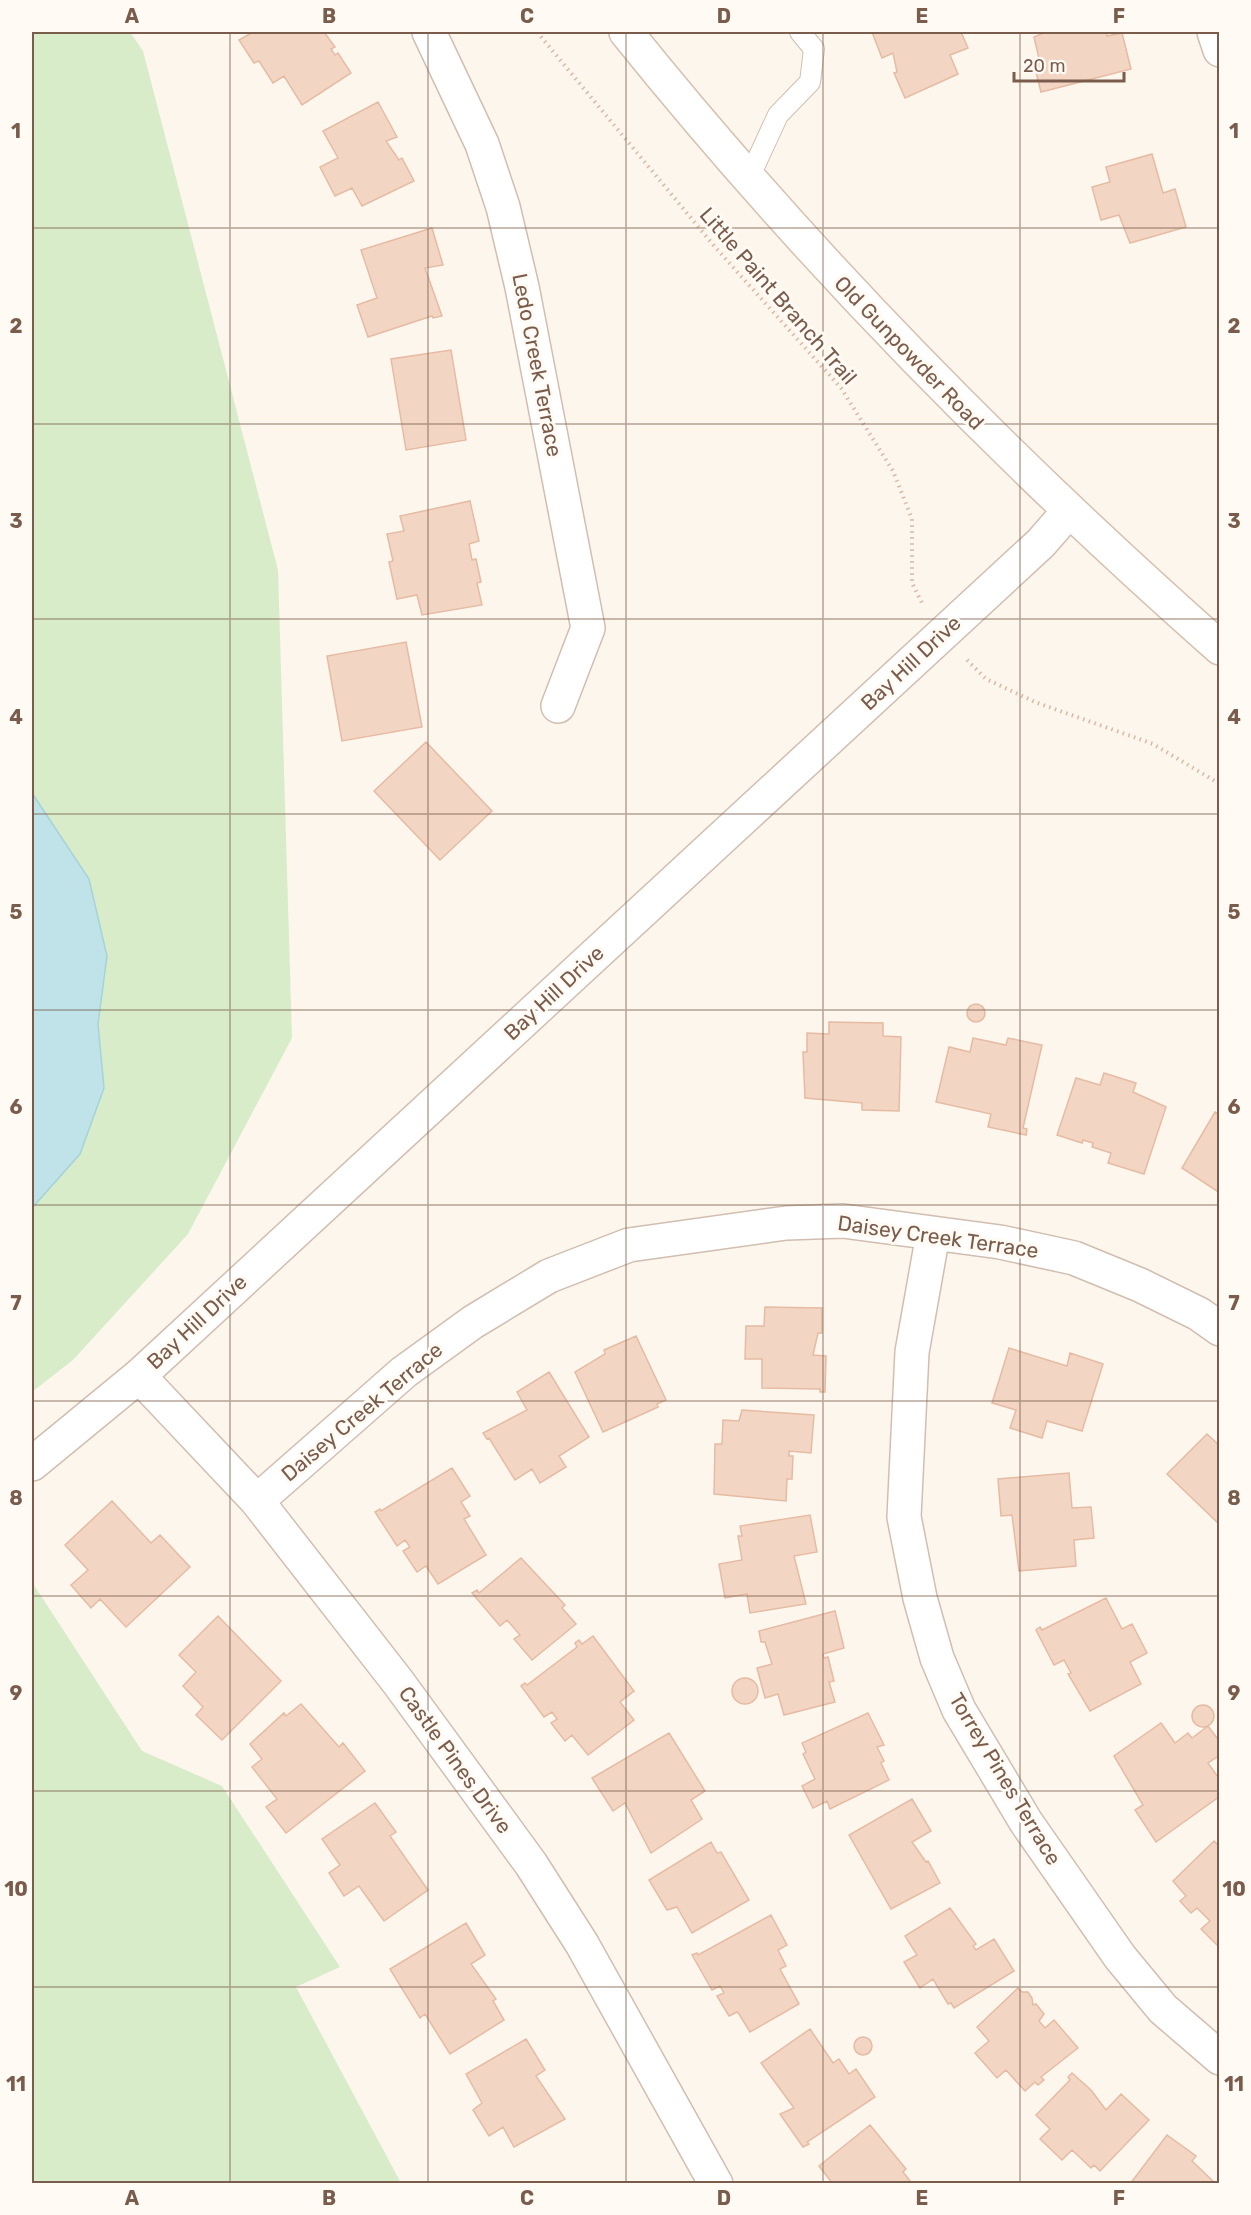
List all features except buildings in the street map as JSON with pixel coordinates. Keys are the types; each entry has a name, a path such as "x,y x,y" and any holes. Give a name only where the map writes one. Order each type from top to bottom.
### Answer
{"street":[{"name":"Ledo Creek Terrace","path":"429,32 482,144 503,207 522,287 588,628 558,706"},
{"name":"Old Gunpowder Road","path":"626,32 749,178 890,334 1068,512 1220,648"},
{"path":"1215,32 1220,50"},
{"name":"Bay Hill Drive","path":"32,1464 139,1376 1041,543 1068,512"},
{"name":"Daisey Creek Terrace","path":"257,1501 404,1372 473,1322 549,1276 629,1245 786,1223 843,1221 1000,1242 1074,1258 1140,1285 1199,1314 1220,1329"},
{"name":"Torrey Pines Terrace","path":"933,1234 912,1352 904,1517 920,1598 937,1658 959,1710 1026,1822 1120,1957 1163,2009 1220,2058"},
{"name":"Castle Pines Drive","path":"139,1376 257,1501 398,1682 531,1864 582,1944 716,2184"}],"lane":[{"path":"749,178 778,115 810,82 814,49 800,32"}],"path":[{"name":"Little Paint Branch Trail","path":"537,32 715,247 840,388 893,471 912,519 912,583 927,614"},
{"path":"966,659 986,679 1035,702 1153,744 1220,784"}],"green space":[{"path":"32,32 130,32 143,51 278,570 292,1038 188,1234 73,1360 32,1392"},
{"path":"32,1582 142,1751 222,1786 340,1967 296,1987 401,2183 32,2183"}],"water":[{"path":"32,793 89,879 107,956 98,1024 104,1088 80,1154 32,1208"}]}
